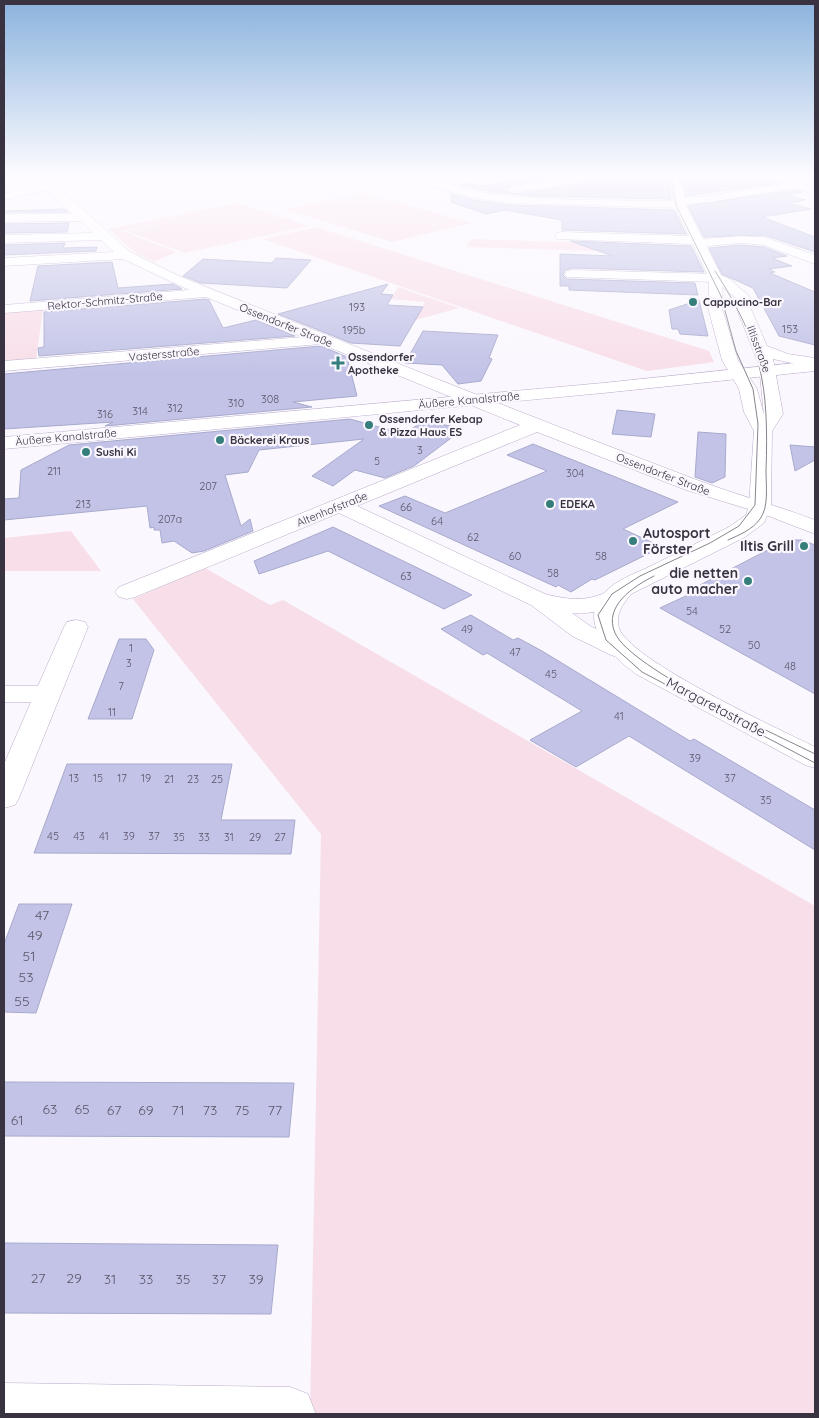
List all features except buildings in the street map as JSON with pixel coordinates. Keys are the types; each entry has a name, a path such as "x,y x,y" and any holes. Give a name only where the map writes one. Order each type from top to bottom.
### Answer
{"street":[{"name":"Ossendorfer Straße","path":"108,240 125,255 206,292 323,340 693,486 760,506 815,528"},
{"path":"655,240 696,242 752,240"},
{"path":"758,240 777,245 815,260"},
{"name":"Iltisstraße","path":"696,242 716,278 734,288 742,297 742,307 761,348 769,371 774,414 763,431"},
{"path":"777,245 802,242"},
{"path":"4,262 125,255"},
{"path":"572,274 716,278"},
{"name":"Iltisstraße","path":"716,278 714,287 717,302 715,308 734,367 748,390 753,412 763,431 760,506"},
{"name":"Rektor-Schmitz-Straße","path":"4,308 206,292"},
{"name":"Vastersstraße","path":"4,366 323,340"},
{"path":"761,348 785,358 815,364"},
{"name":"Äußere Kanalstraße","path":"4,443 687,380 734,367 769,371 815,364"},
{"name":"Altenhofstraße","path":"127,592 537,426"},
{"name":"Margaretastraße","path":"341,506 537,599 581,631 620,650 658,676 815,759"},
{"name":"Margaretastraße","path":"537,599 560,605 583,606 604,603 644,578 737,532 756,518 760,506"},
{"name":"Margaretastraße","path":"615,596 609,604 605,619 607,628 620,650"},
{"path":"4,798 76,626"},
{"path":"4,694 47,694"},
{"path":"4,1408 290,1412"}],"shaded area":[{"path":"121,240 146,240 176,252 154,262 136,253"},
{"path":"151,240 244,240 185,253"},
{"path":"266,240 358,240 709,351 714,362 647,371"},
{"path":"509,240 655,245 656,253 467,247 469,241"},
{"path":"398,287 459,308 412,321 418,316 425,302 391,299"},
{"path":"43,309 36,360 4,362 4,311"},
{"path":"71,531 101,571 4,571 4,538"},
{"path":"205,568 270,605 283,600 815,906 815,1414 310,1414 321,834 133,599"}],"tram line":[{"path":"693,240 721,296 736,351 753,389 758,424 755,505 739,526 710,543 640,576 612,594 598,615 606,640 642,672 815,763"},
{"path":"715,271 731,297 753,344 764,389 766,414 765,509 760,519 753,526 728,540"},
{"path":"654,576 638,585 622,598 613,614 612,623 615,633 627,648 647,664 706,700 815,754"}],"place":[{"name":"Cappucino-Bar","path":"693,302"},
{"name":"Ossendorfer Apotheke","path":"338,363"},
{"name":"Ossendorfer Kebap & Pizza Haus ES","path":"369,425"},
{"name":"Bäckerei Kraus","path":"220,440"},
{"name":"Sushi Ki","path":"86,452"},
{"name":"EDEKA","path":"550,504"},
{"name":"Autosport Förster","path":"633,541"},
{"name":"Iltis Grill","path":"804,546"},
{"name":"die netten auto macher","path":"748,581"}]}
